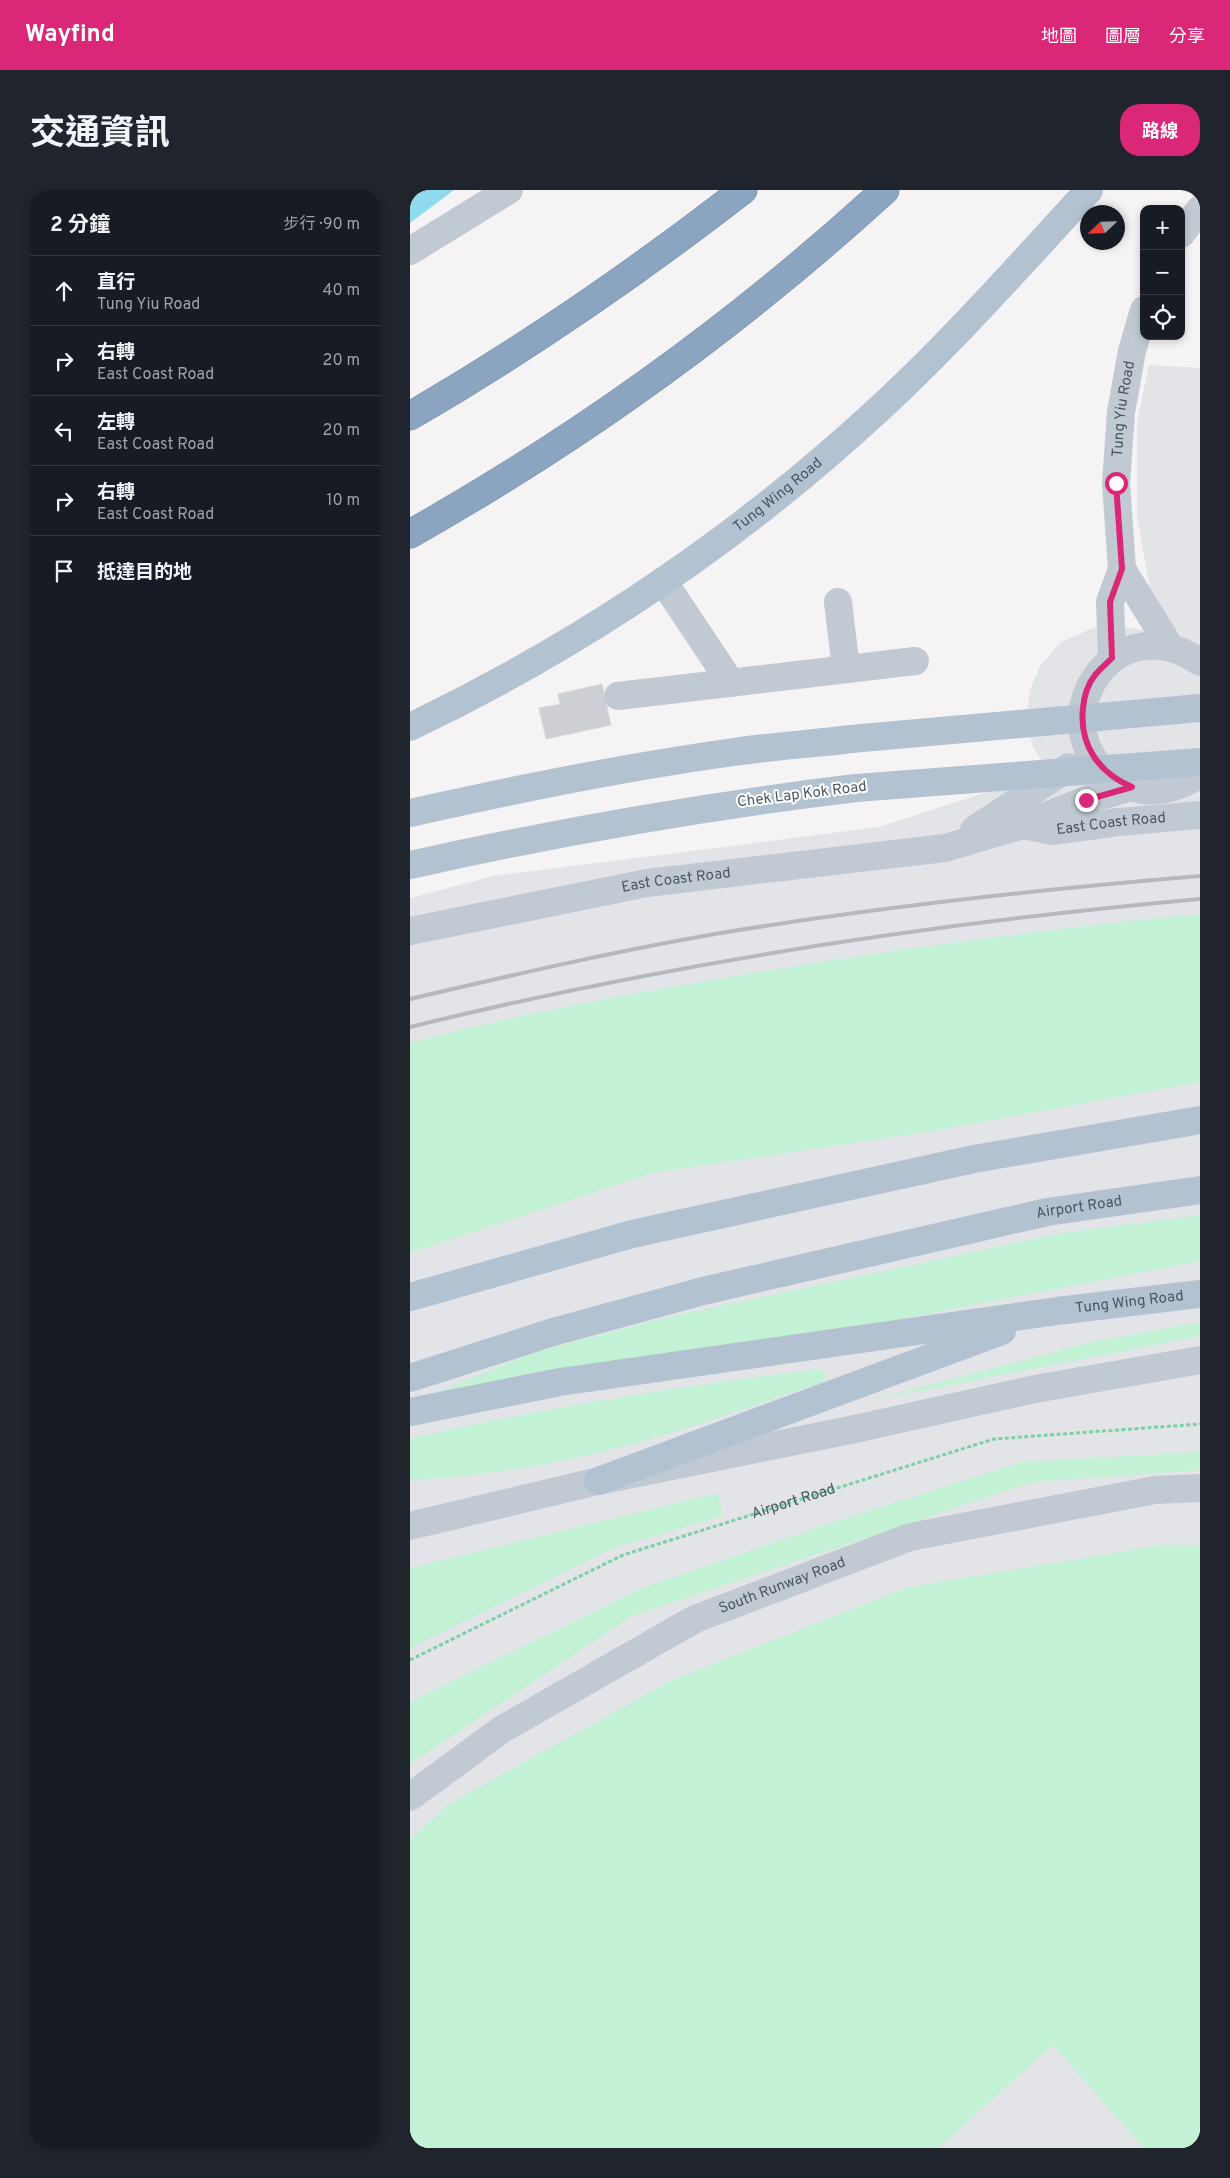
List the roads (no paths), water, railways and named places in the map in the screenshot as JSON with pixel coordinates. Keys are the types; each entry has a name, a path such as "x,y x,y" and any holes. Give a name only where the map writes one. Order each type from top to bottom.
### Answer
{"highway":[{"path":"410,416 478,376 588,306 743,190"},
{"path":"410,534 550,449 651,380 755,301 885,190"}],"main road":[{"name":"Tung Wing Road","path":"410,727 460,703 527,666 663,581 778,496 877,411 996,292 1089,190"},
{"path":"410,813 516,789 735,752 851,739 1200,708"},
{"name":"Chek Lap Kok Road","path":"410,865 522,840 640,818 748,801 856,788 1200,762"},
{"path":"410,1297 642,1232 974,1159 1200,1120"},
{"name":"Airport Road","path":"410,1378 553,1332 703,1291 1047,1212 1200,1190"},
{"name":"Tung Wing Road","path":"1057,1311 1200,1294"},
{"path":"410,1412 560,1382 833,1345 1057,1311"},
{"path":"598,1481 1057,1311"}],"street":[{"path":"410,252 509,190"},
{"path":"1185,229 1200,209"},
{"name":"Tung Yiu Road","path":"1112,658 1110,602 1122,569 1116,483 1121,412 1132,352 1140,324"},
{"name":"Tung Yiu Road","path":"1122,569 1170,647"},
{"path":"663,581 731,683"},
{"path":"838,602 846,669"},
{"name":"East Coast Road","path":"1200,662 1188,653 1170,647 1142,646 1130,649 1112,658 1094,676 1084,699 1081,724 1089,751 1100,766 1111,777 1132,787 1155,791 1171,789 1186,784 1200,774"},
{"path":"618,696 916,661"},
{"name":"East Coast Road","path":"945,848 1013,806 1089,751"},
{"name":"East Coast Road","path":"410,931 647,883 945,848 1023,825 1086,800 1132,787"},
{"name":"East Coast Road","path":"1023,825 1052,831 1119,822 1200,815"},
{"path":"410,1526 598,1481 865,1427 1035,1389 1200,1360"},
{"name":"South Runway Road","path":"410,1797 501,1730 695,1619 910,1537 1155,1490 1200,1488"},
{"path":"410,1513 454,1515"}],"water":[{"path":"410,190 454,190 410,223"}],"railway":[{"path":"410,999 530,971 733,931 966,899 1200,876"},
{"path":"410,1027 606,983 803,948 1001,920 1200,899"}]}
